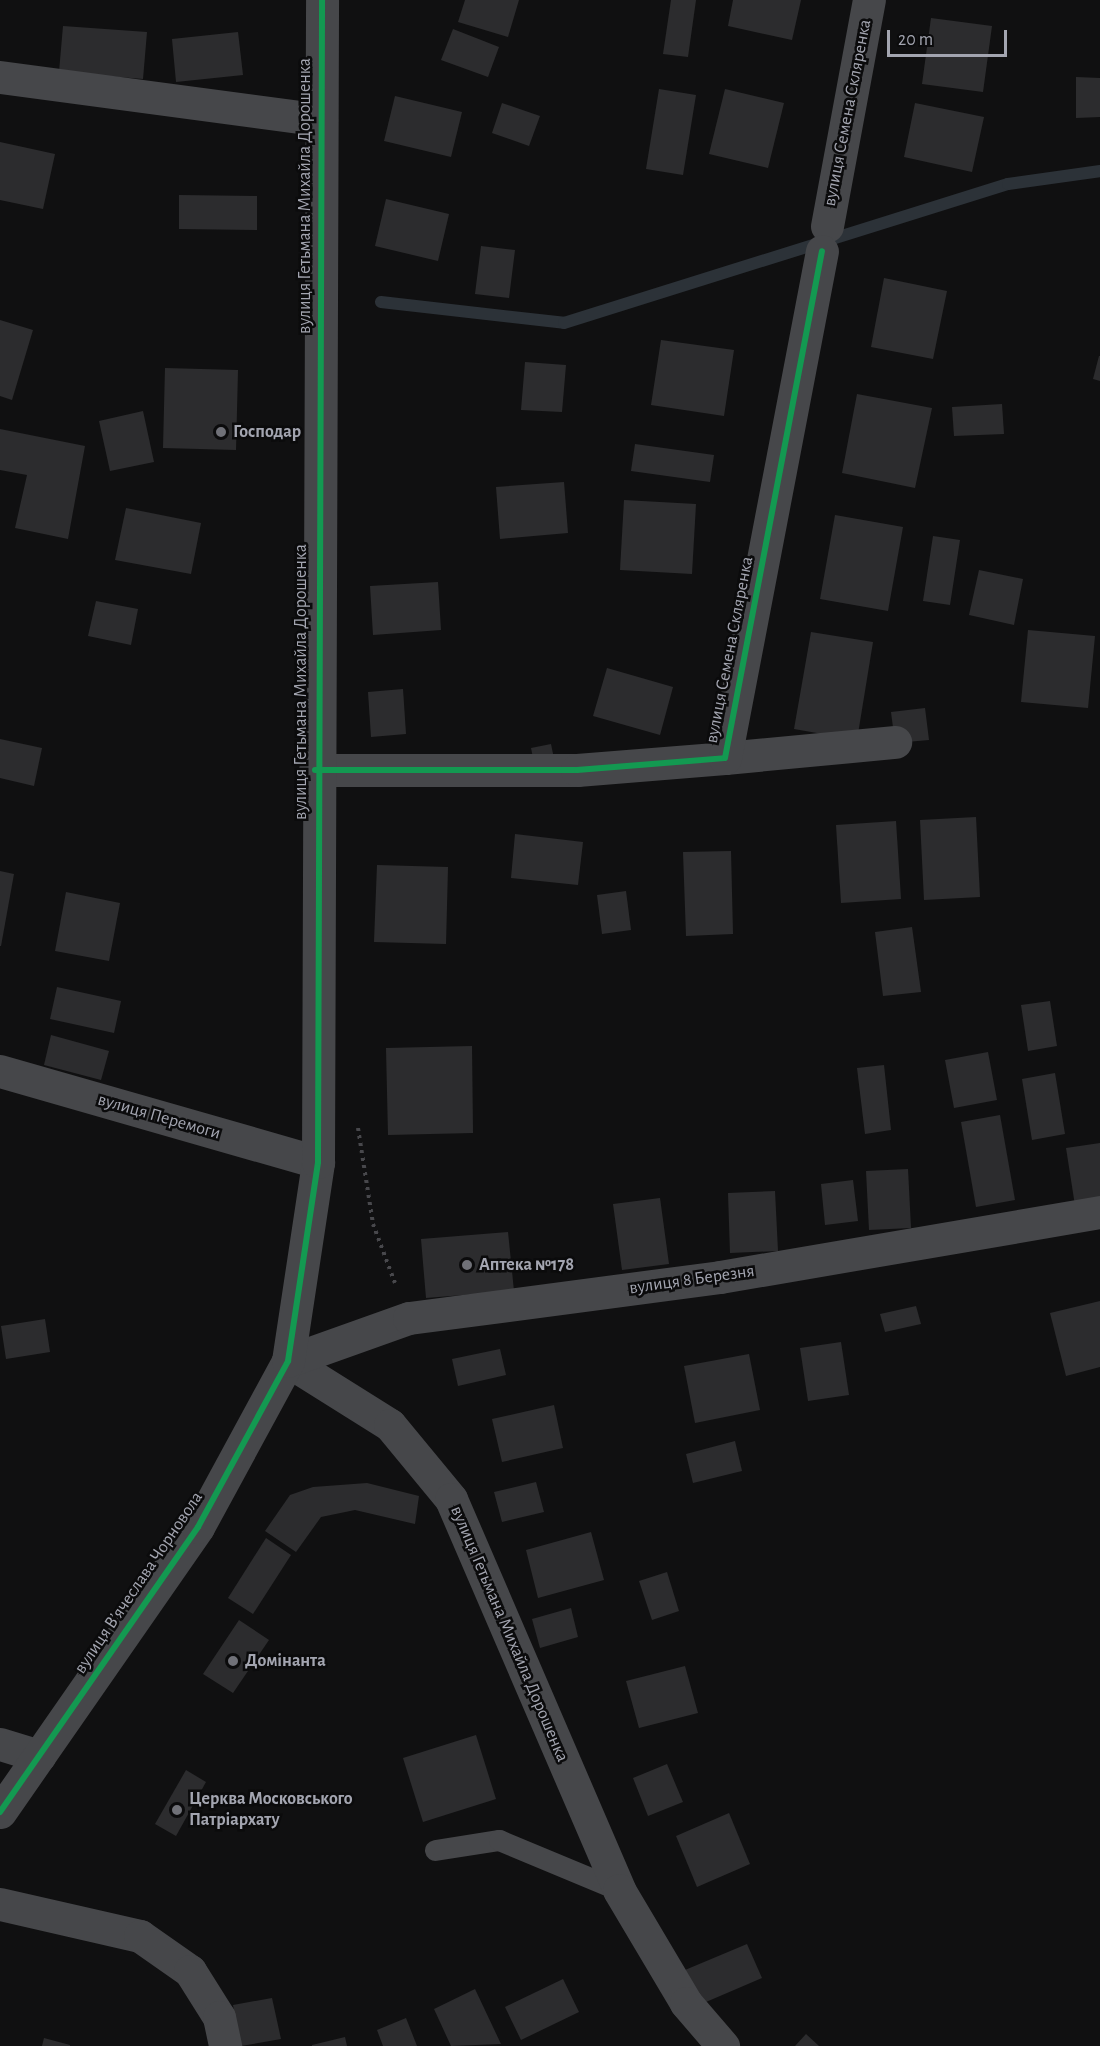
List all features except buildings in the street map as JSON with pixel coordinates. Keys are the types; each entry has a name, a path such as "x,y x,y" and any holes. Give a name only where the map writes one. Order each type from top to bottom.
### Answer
{"street":[{"name":"вулиця Гетьмана Михайла Дорошенка","path":"322,0 315,770 318,1162 288,1361 390,1425 451,1499 619,1890 686,2003 723,2046"},
{"name":"вулиця Семена Скляренка","path":"725,758 869,0"},
{"path":"0,77 321,120"},
{"name":"вулиця Семена Скляренка","path":"315,770 577,770 896,742"},
{"name":"вулиця Перемоги","path":"0,1071 318,1162"},
{"name":"вулиця 8 Березня","path":"288,1361 409,1318 720,1277 1100,1212"},
{"name":"вулиця Вʼячеслава Чорновола","path":"0,1812 198,1527 288,1361"},
{"path":"0,1744 39,1756"},
{"path":"0,1904 140,1936 189,1971 219,2017 225,2046"}],"lane":[{"path":"435,1850 499,1840 619,1890"}],"waterway":[{"path":"381,302 564,323 1008,184 1100,171"}],"cycle path":[{"path":"0,1812 198,1527 288,1361 318,1162 322,0"},
{"path":"315,770 577,770 725,758 822,251"}],"place":[{"name":"Господар","path":"221,432"},
{"name":"Аптека №178","path":"467,1265"},
{"name":"Домінанта","path":"233,1661"},
{"name":"Церква Московського Патріархату","path":"177,1810"}]}
